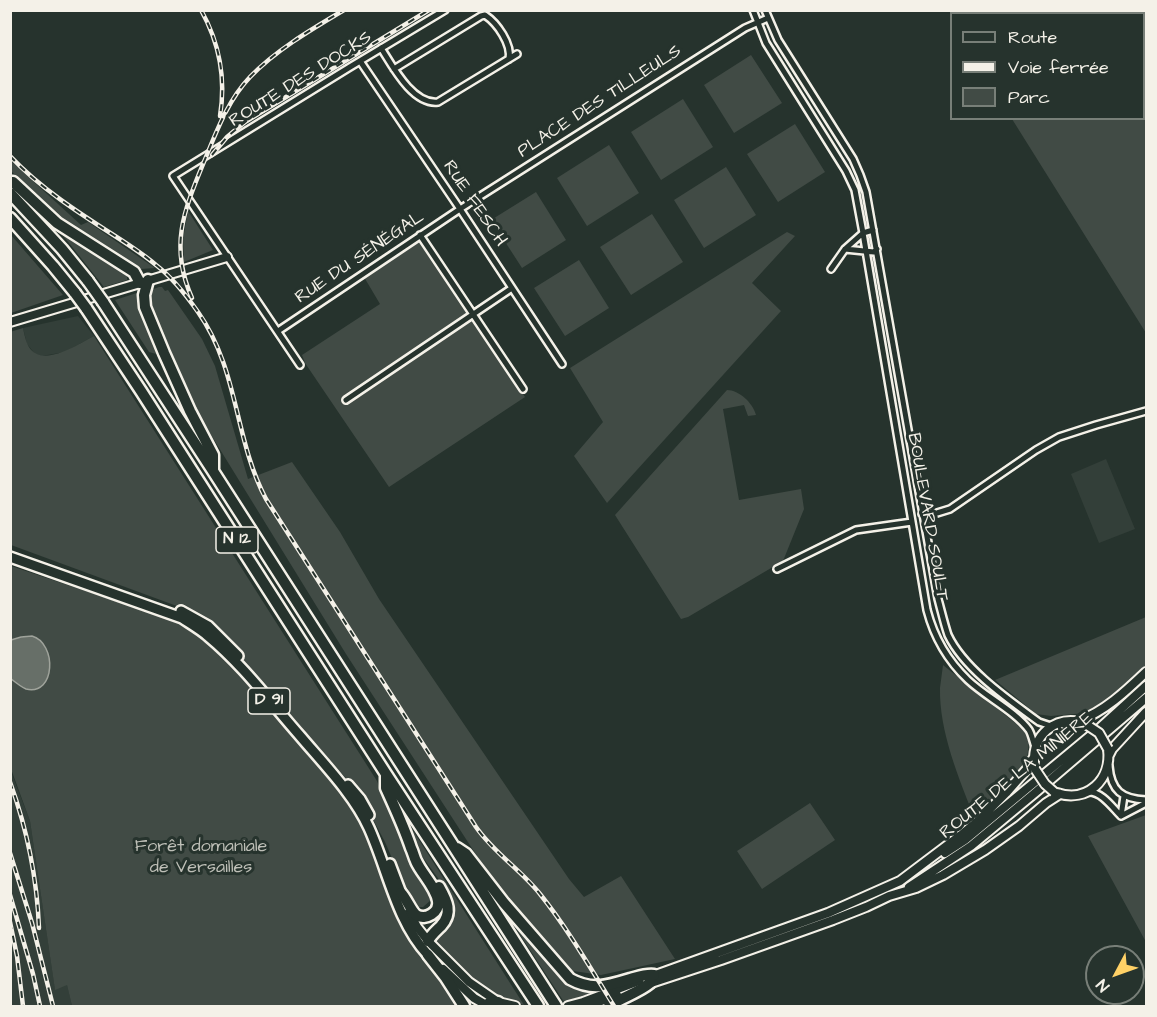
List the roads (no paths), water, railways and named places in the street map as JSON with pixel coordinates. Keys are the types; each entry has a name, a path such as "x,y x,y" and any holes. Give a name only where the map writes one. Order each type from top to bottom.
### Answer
{"highway":[{"path":"10,182 14,182 57,223 134,272 144,281 145,307 164,353 213,455 213,471"},
{"name":"N 12","path":"10,193 62,249 103,302 556,1006"},
{"name":"N 12","path":"10,218 53,266 86,308 538,1006"},
{"path":"386,774 386,788 416,861 438,899 438,906 430,915 418,916 401,893"},
{"path":"452,845 466,854 504,903 570,979 583,985 598,987 647,974 652,979 644,988 609,1006"},
{"path":"411,848 446,898 448,907 443,924 428,941"},
{"path":"428,955 464,1006"}],"main road":[{"path":"10,322 227,256"},
{"name":"D 91","path":"10,551 184,612 208,626 231,648 360,799 372,821 417,927 489,1005"},
{"name":"D 91","path":"10,557 182,618 206,634 229,655 354,802 369,826 404,918 417,942 464,989 489,1005 515,1006"},
{"path":"1081,722 1110,702 1146,672"},
{"name":"ROUTE DE LA MINIÈRE","path":"900,880 966,840 1101,727 1146,686"},
{"name":"ROUTE DE LA MINIÈRE","path":"901,892 971,846 1146,698"},
{"path":"1108,756 1146,712"},
{"path":"1064,721 1081,722 1099,733 1108,756 1107,770 1101,781 1087,792 1074,795 1057,793 1037,775 1035,747 1043,733 1051,726 1064,721"},
{"path":"568,1006 652,979 828,913 900,880 979,820 1027,769 1034,757"},
{"path":"588,1006 652,979 721,960 916,888 985,850 1019,826 1057,793"},
{"path":"428,941 428,955"}],"street":[{"name":"ROUTE DES DOCKS","path":"227,256 173,176 445,10"},
{"name":"BOULEVARD SOULT","path":"753,10 766,43 846,171 855,190 927,610 935,636 956,668 969,681 1020,720 1030,732 1035,747"},
{"name":"BOULEVARD SOULT","path":"765,10 778,40 853,159 866,192 922,514 938,598 948,634 960,654 974,670 1039,722 1051,726"},
{"path":"394,69 484,15 501,30 510,51 509,59"},
{"name":"PLACE DES TILLEULS","path":"460,209 735,34 768,18"},
{"path":"381,48 403,82 427,102 438,102 517,54"},
{"name":"RUE FESCH","path":"360,61 562,364"},
{"path":"791,83 801,76"},
{"name":"RUE DU SÉNÉGAL","path":"278,331 460,209"},
{"path":"831,269 845,249 863,233 873,230"},
{"path":"420,236 523,389"},
{"path":"845,249 867,252 874,252 877,249"},
{"path":"227,256 300,365"},
{"path":"346,400 512,288"},
{"path":"922,514 950,509 1036,450 1059,437 1146,411"},
{"path":"777,569 856,530 912,522"},
{"path":"1108,756 1110,774 1118,791 1124,796 1146,802"},
{"path":"1087,792 1100,795 1121,816"},
{"path":"1121,816 1124,796"},
{"path":"1121,816 1146,802"}],"railway":[{"path":"201,10 213,36 220,62 222,75 220,116"},
{"path":"192,298 181,259 183,223 193,189 226,112 243,85 260,67 295,40 344,10"},
{"path":"212,155 227,137 245,122 429,10"},
{"path":"10,156 60,199 162,270 179,287 198,312 221,357 248,453 266,499 476,827 540,894 570,935 614,1006"},
{"path":"10,782 30,854 39,928"},
{"path":"10,853 32,923 53,1006"},
{"path":"10,895 40,1006"},
{"path":"10,922 23,1006"}],"park label":[{"name":"Forêt domaniale de Versailles","path":"201,857"}]}
